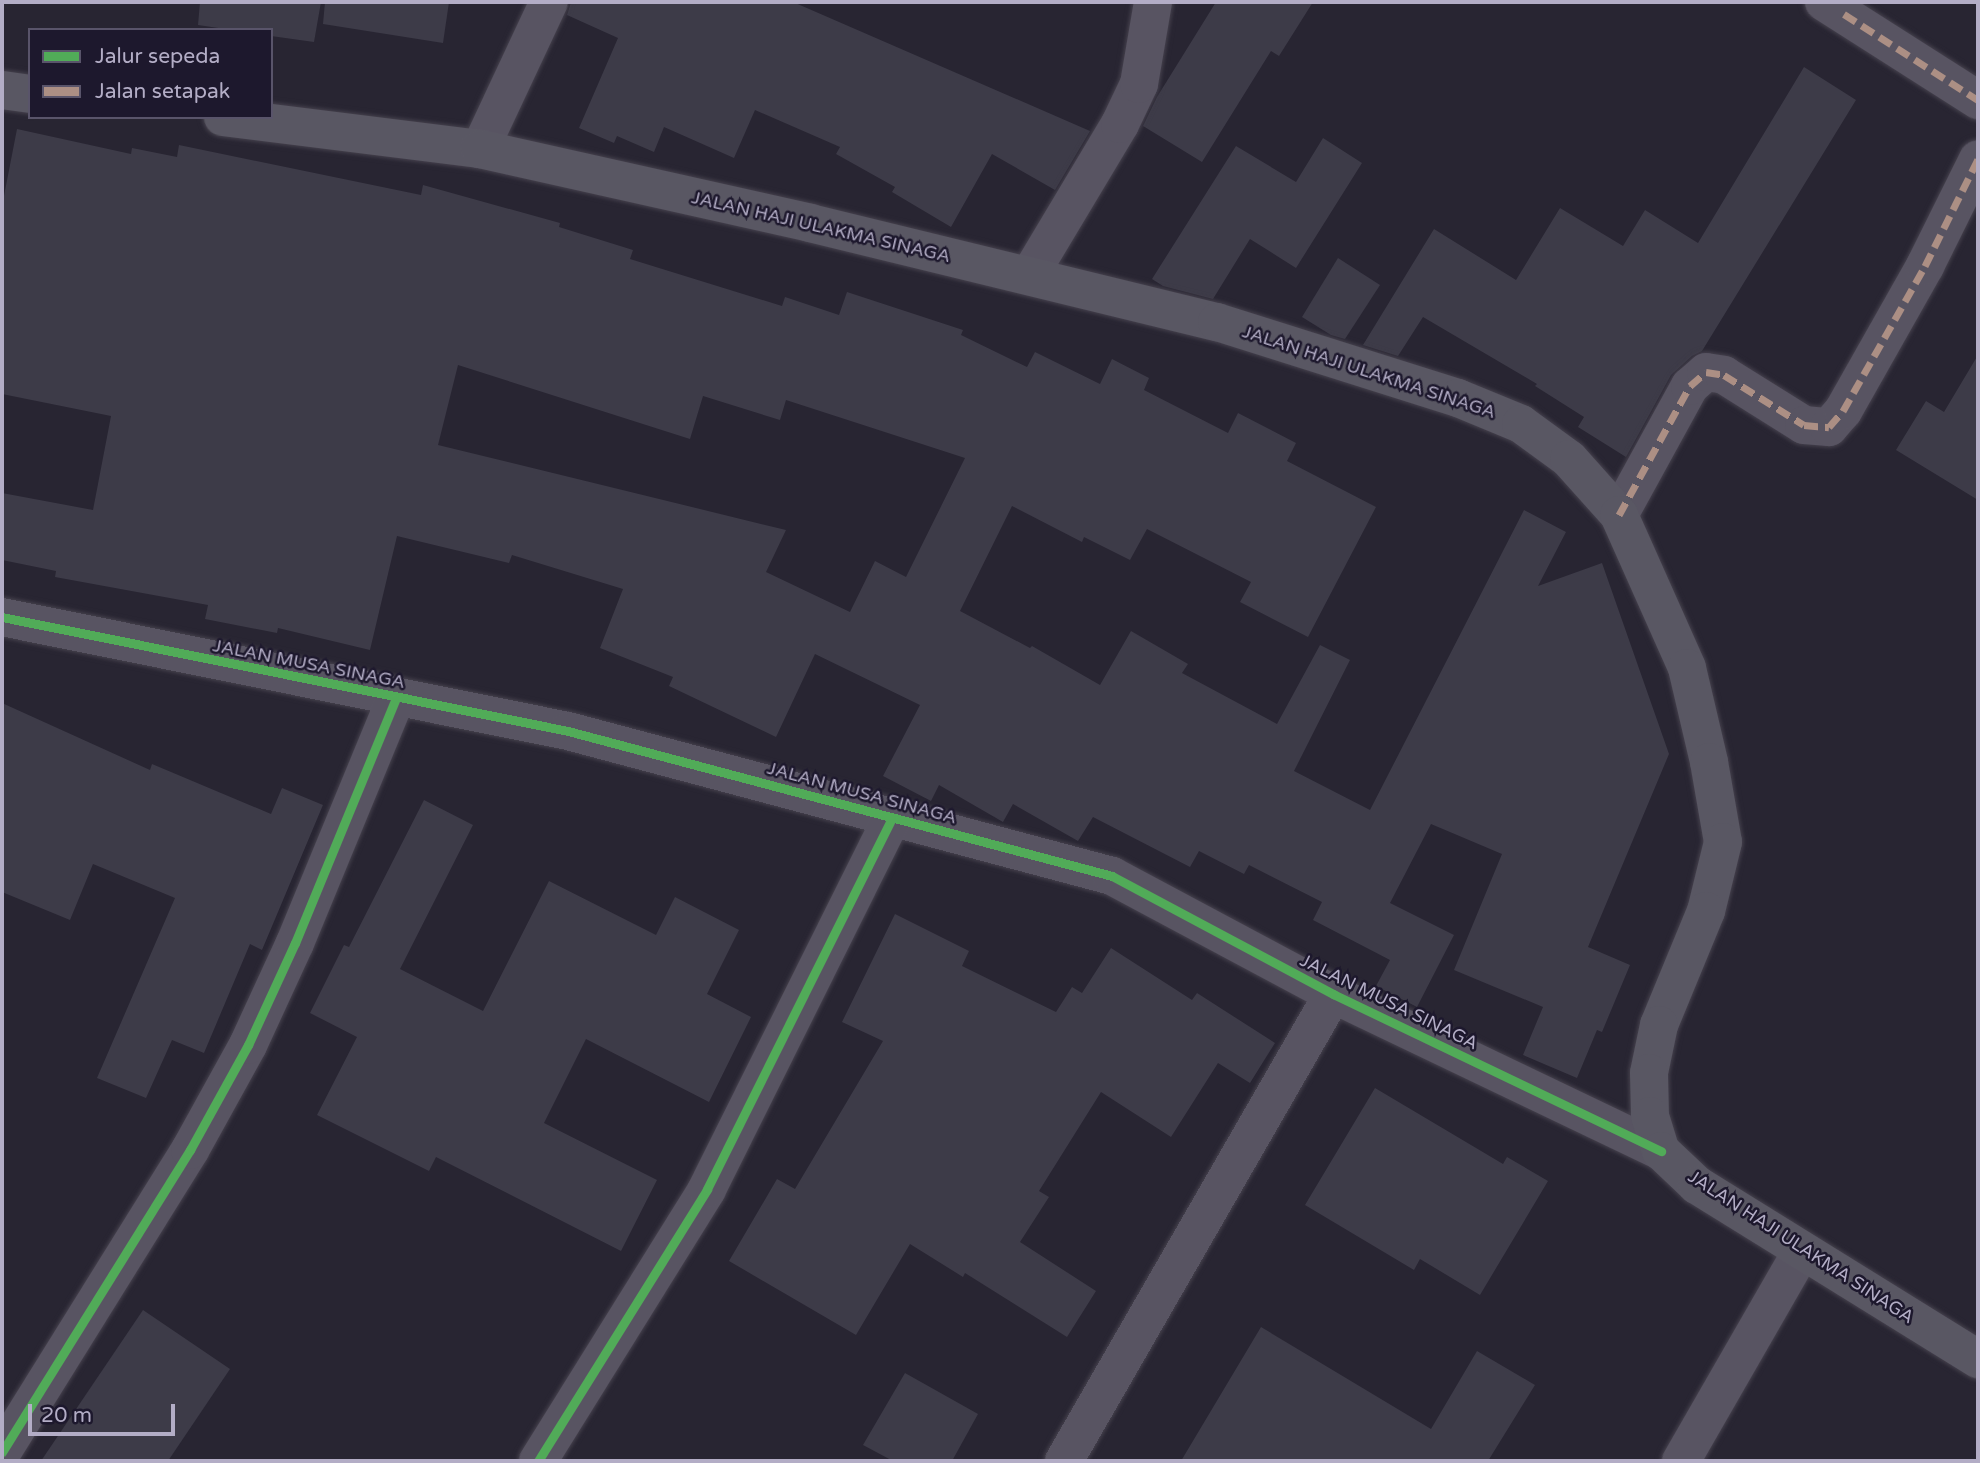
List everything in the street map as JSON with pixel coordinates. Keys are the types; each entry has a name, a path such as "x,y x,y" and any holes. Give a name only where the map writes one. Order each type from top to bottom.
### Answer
{"main road":[{"path":"2,90 28,94"},
{"name":"JALAN HAJI ULAKMA SINAGA","path":"239,119 480,149 1029,276 1217,322 1458,398 1521,424 1569,459 1619,514 1687,668 1709,762 1723,842 1706,911 1659,1025 1649,1073 1650,1116 1661,1151 1698,1185 1801,1252 1978,1359"}],"street":[{"path":"480,149 549,2"},
{"path":"1029,276 1120,124 1139,84 1153,2"},
{"path":"1824,2 1978,100"},
{"path":"1619,514 1690,386 1706,372 1724,375 1804,425 1829,427 1843,411 1904,302 1978,159"},
{"name":"JALAN MUSA SINAGA","path":"2,617 568,732 1112,876 1333,994 1661,1151"},
{"path":"2,1452 190,1150 248,1045 295,943 396,698"},
{"path":"538,1461 707,1189 892,818"},
{"path":"1064,1461 1333,994"},
{"path":"1681,1461 1801,1252"}],"building":[{"path":"200,2 321,2 314,42 273,36 273,28 218,28 198,25"},
{"path":"325,2 449,2 443,43 323,24"},
{"path":"571,2 793,2 1090,131 1055,190 992,154 951,227 892,192 895,187 836,154 840,147 755,110 734,158 664,127 654,152 617,136 614,143 579,128 618,38 567,15"},
{"path":"1216,2 1313,2 1279,56 1271,51 1202,162 1143,126 1157,97"},
{"path":"1804,67 1856,100 1702,351 1692,356 1671,375 1626,457 1578,427 1584,417 1535,386 1537,384 1423,317 1398,356 1363,345 1434,229 1516,280 1560,208 1623,246 1645,210 1698,243"},
{"path":"17,129 131,154 132,148 177,157 179,145 421,195 423,185 560,223 559,227 633,250 630,259 782,306 785,297 839,315 847,292 963,330 961,335 1027,367 1035,352 1100,384 1112,359 1149,378 1144,390 1228,433 1238,413 1296,443 1287,461 1376,507 1308,637 1240,602 1251,582 1147,529 1130,560 1084,537 1082,542 1012,506 960,611 1030,648 1032,646 1100,685 1131,631 1188,664 1182,673 1277,724 1320,645 1350,660 1294,771 1370,810 1524,510 1566,532 1538,586 1602,563 1669,754 1588,947 1630,965 1602,1032 1597,1030 1577,1078 1523,1055 1543,1007 1454,970 1502,854 1431,824 1390,903 1454,935 1417,1007 1376,986 1390,960 1313,920 1322,902 1249,865 1244,874 1199,851 1190,867 1093,817 1078,841 1013,804 1003,822 939,785 931,801 883,776 920,705 815,654 776,737 669,686 673,677 600,648 623,589 512,555 509,563 397,536 370,650 278,628 277,633 205,619 208,605 55,577 56,571 2,560 2,493 93,510 111,416 2,394 2,206","holes":["458,365 690,439 703,396 780,420 786,400 965,458 906,577 875,561 850,612 766,572 786,530 438,445"]},
{"path":"1323,138 1362,163 1296,268 1250,239 1213,299 1163,286 1152,279 1236,146 1296,182"},
{"path":"1338,258 1380,285 1345,339 1331,335 1302,317"},
{"path":"1978,355 1978,500 1896,450 1926,401 1944,412"},
{"path":"2,703 150,770 152,764 271,814 282,788 323,805 262,950 250,944 204,1053 172,1040 146,1098 97,1078 175,898 93,864 70,920 2,892"},
{"path":"424,800 473,825 400,969 483,1011 549,881 656,935 675,897 739,930 707,994 751,1017 709,1102 586,1039 544,1123 657,1180 621,1251 436,1157 429,1171 317,1115 357,1037 310,1013 344,945 349,947"},
{"path":"895,914 969,951 962,966 1056,1012 1072,987 1082,993 1111,948 1192,1000 1197,993 1275,1043 1250,1083 1218,1063 1171,1137 1101,1092 1039,1191 1049,1197 1020,1242 1096,1291 1067,1337 965,1273 963,1277 910,1244 856,1335 729,1261 777,1179 795,1189 883,1041 842,1022"},
{"path":"1375,1088 1503,1164 1507,1157 1548,1181 1480,1295 1420,1259 1414,1270 1305,1205"},
{"path":"143,1310 230,1369 168,1461 41,1461"},
{"path":"1261,1327 1431,1429 1477,1351 1535,1385 1488,1461 1181,1461"},
{"path":"905,1373 978,1414 952,1461 893,1461 863,1445"}],"marked path":[{"path":"1844,14 1978,100"},
{"path":"1619,515 1690,386 1706,372 1724,375 1804,425 1829,427 1843,411 1925,266 1978,159"}],"cycle path":[{"path":"2,617 568,731 1112,876 1333,994 1661,1151"},
{"path":"2,1452 190,1150 248,1045 295,943 396,698"},
{"path":"538,1461 707,1189 892,818"}]}
